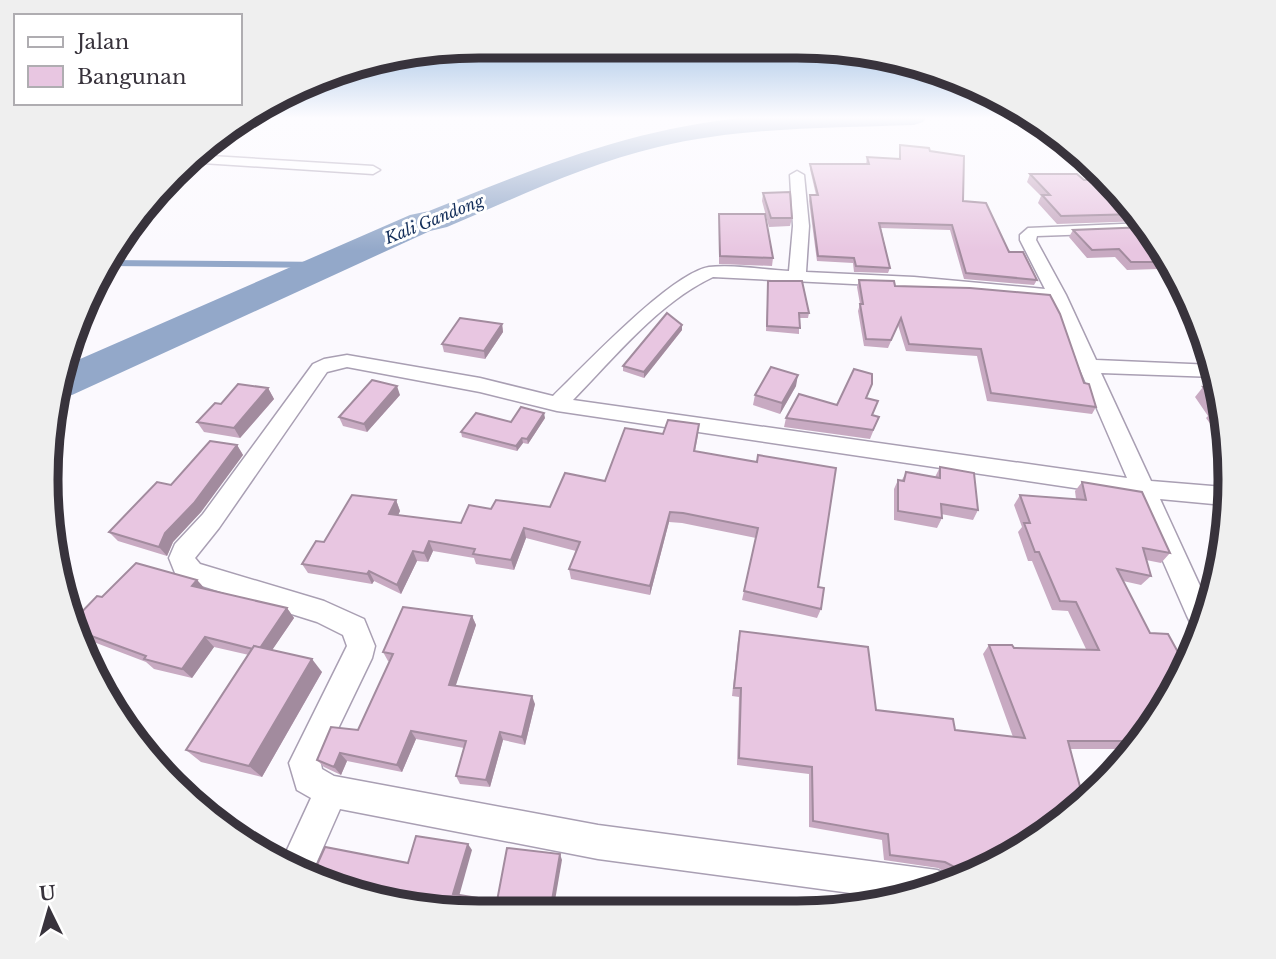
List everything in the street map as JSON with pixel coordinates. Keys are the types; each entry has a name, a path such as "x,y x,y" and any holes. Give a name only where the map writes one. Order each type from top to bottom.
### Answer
{"street":[{"path":"237,162 373,170"},
{"path":"797,175 801,226 797,275"},
{"path":"1135,228 1041,230 1028,235 1027,240 1057,295 1197,610"},
{"path":"557,404 639,324 694,278 710,272 797,275 1057,295"},
{"path":"915,884 598,842 331,791 308,779 305,763 358,658 361,646 354,627 324,613 192,572 184,566 184,551 211,521 320,368 347,361 480,385 557,404 1143,489 1217,495"},
{"path":"1088,366 1204,371"},
{"path":"300,861 331,791"}],"building":[{"path":"868,162 964,162 963,201 986,203 1009,252 1023,252 1037,280 966,273 952,225 879,223 890,268 856,266 854,258 818,256 810,195 818,195 810,164 869,164"},
{"path":"1030,174 1077,174 1084,180 1093,179 1124,214 1061,216 1042,195 1050,195"},
{"path":"790,192 792,218 771,218 763,193"},
{"path":"719,214 765,214 773,258 720,256"},
{"path":"1134,228 1158,262 1131,262 1119,249 1092,250 1073,230"},
{"path":"859,280 894,281 895,286 970,288 1050,295 1060,314 1084,383 1089,384 1096,407 991,393 981,349 909,344 901,318 891,340 866,339"},
{"path":"768,281 802,281 809,313 799,313 800,328 767,326"},
{"path":"667,313 682,325 644,372 623,366"},
{"path":"460,318 502,324 484,351 442,344"},
{"path":"771,367 798,375 782,403 755,395"},
{"path":"854,369 872,374 872,384 866,398 878,401 872,415 879,417 873,430 786,418 799,394 837,405"},
{"path":"372,380 397,386 364,424 339,417"},
{"path":"238,384 268,388 234,428 197,422 215,403 221,404"},
{"path":"521,407 544,413 527,439 522,438 516,446 461,432 476,413 511,422"},
{"path":"668,420 699,424 694,451 757,462 758,455 836,468 818,587 824,588 821,609 744,591 758,528 683,513 670,512 650,586 569,569 580,542 524,528 511,560 473,554 475,549 429,541 424,553 413,551 397,585 369,571 367,574 302,564 316,541 324,542 352,495 396,500 389,514 461,523 469,505 491,509 496,500 550,507 565,473 605,481 625,428 663,434"},
{"path":"210,441 237,445 194,503 165,533 159,547 109,532 157,482 171,485"},
{"path":"940,467 974,473 978,510 941,504 942,518 898,511 898,480 904,481 906,472 940,478"},
{"path":"1082,482 1142,492 1170,553 1143,548 1151,576 1117,569 1150,633 1168,634 1180,655 1162,690 1127,741 1068,741 1081,791 1053,814 1007,845 958,869 945,862 890,855 888,834 813,821 812,767 739,758 741,688 734,688 740,631 868,647 876,710 953,719 955,730 1025,738 989,645 1099,650 1076,602 1060,601 1039,552 1035,552 1024,523 1030,523 1020,495 1086,500"},
{"path":"136,563 197,580 192,586 287,608 260,648 254,646 253,649 205,637 182,669 144,659 146,656 88,635 80,614 97,596 102,597"},
{"path":"403,607 472,616 449,685 532,696 522,737 500,732 486,780 456,776 466,741 411,731 397,765 340,753 334,767 317,760 331,727 358,730 393,654 383,652"},
{"path":"254,646 312,659 249,766 186,750"},
{"path":"416,836 468,844 453,894 497,901 424,898 370,887 316,868 325,847 408,863"},
{"path":"507,848 560,854 552,901 497,901"}],"waterway":[{"name":"Kali Gandong","path":"70,379 422,222 436,220 581,162"},
{"path":"118,263 327,265"}]}
